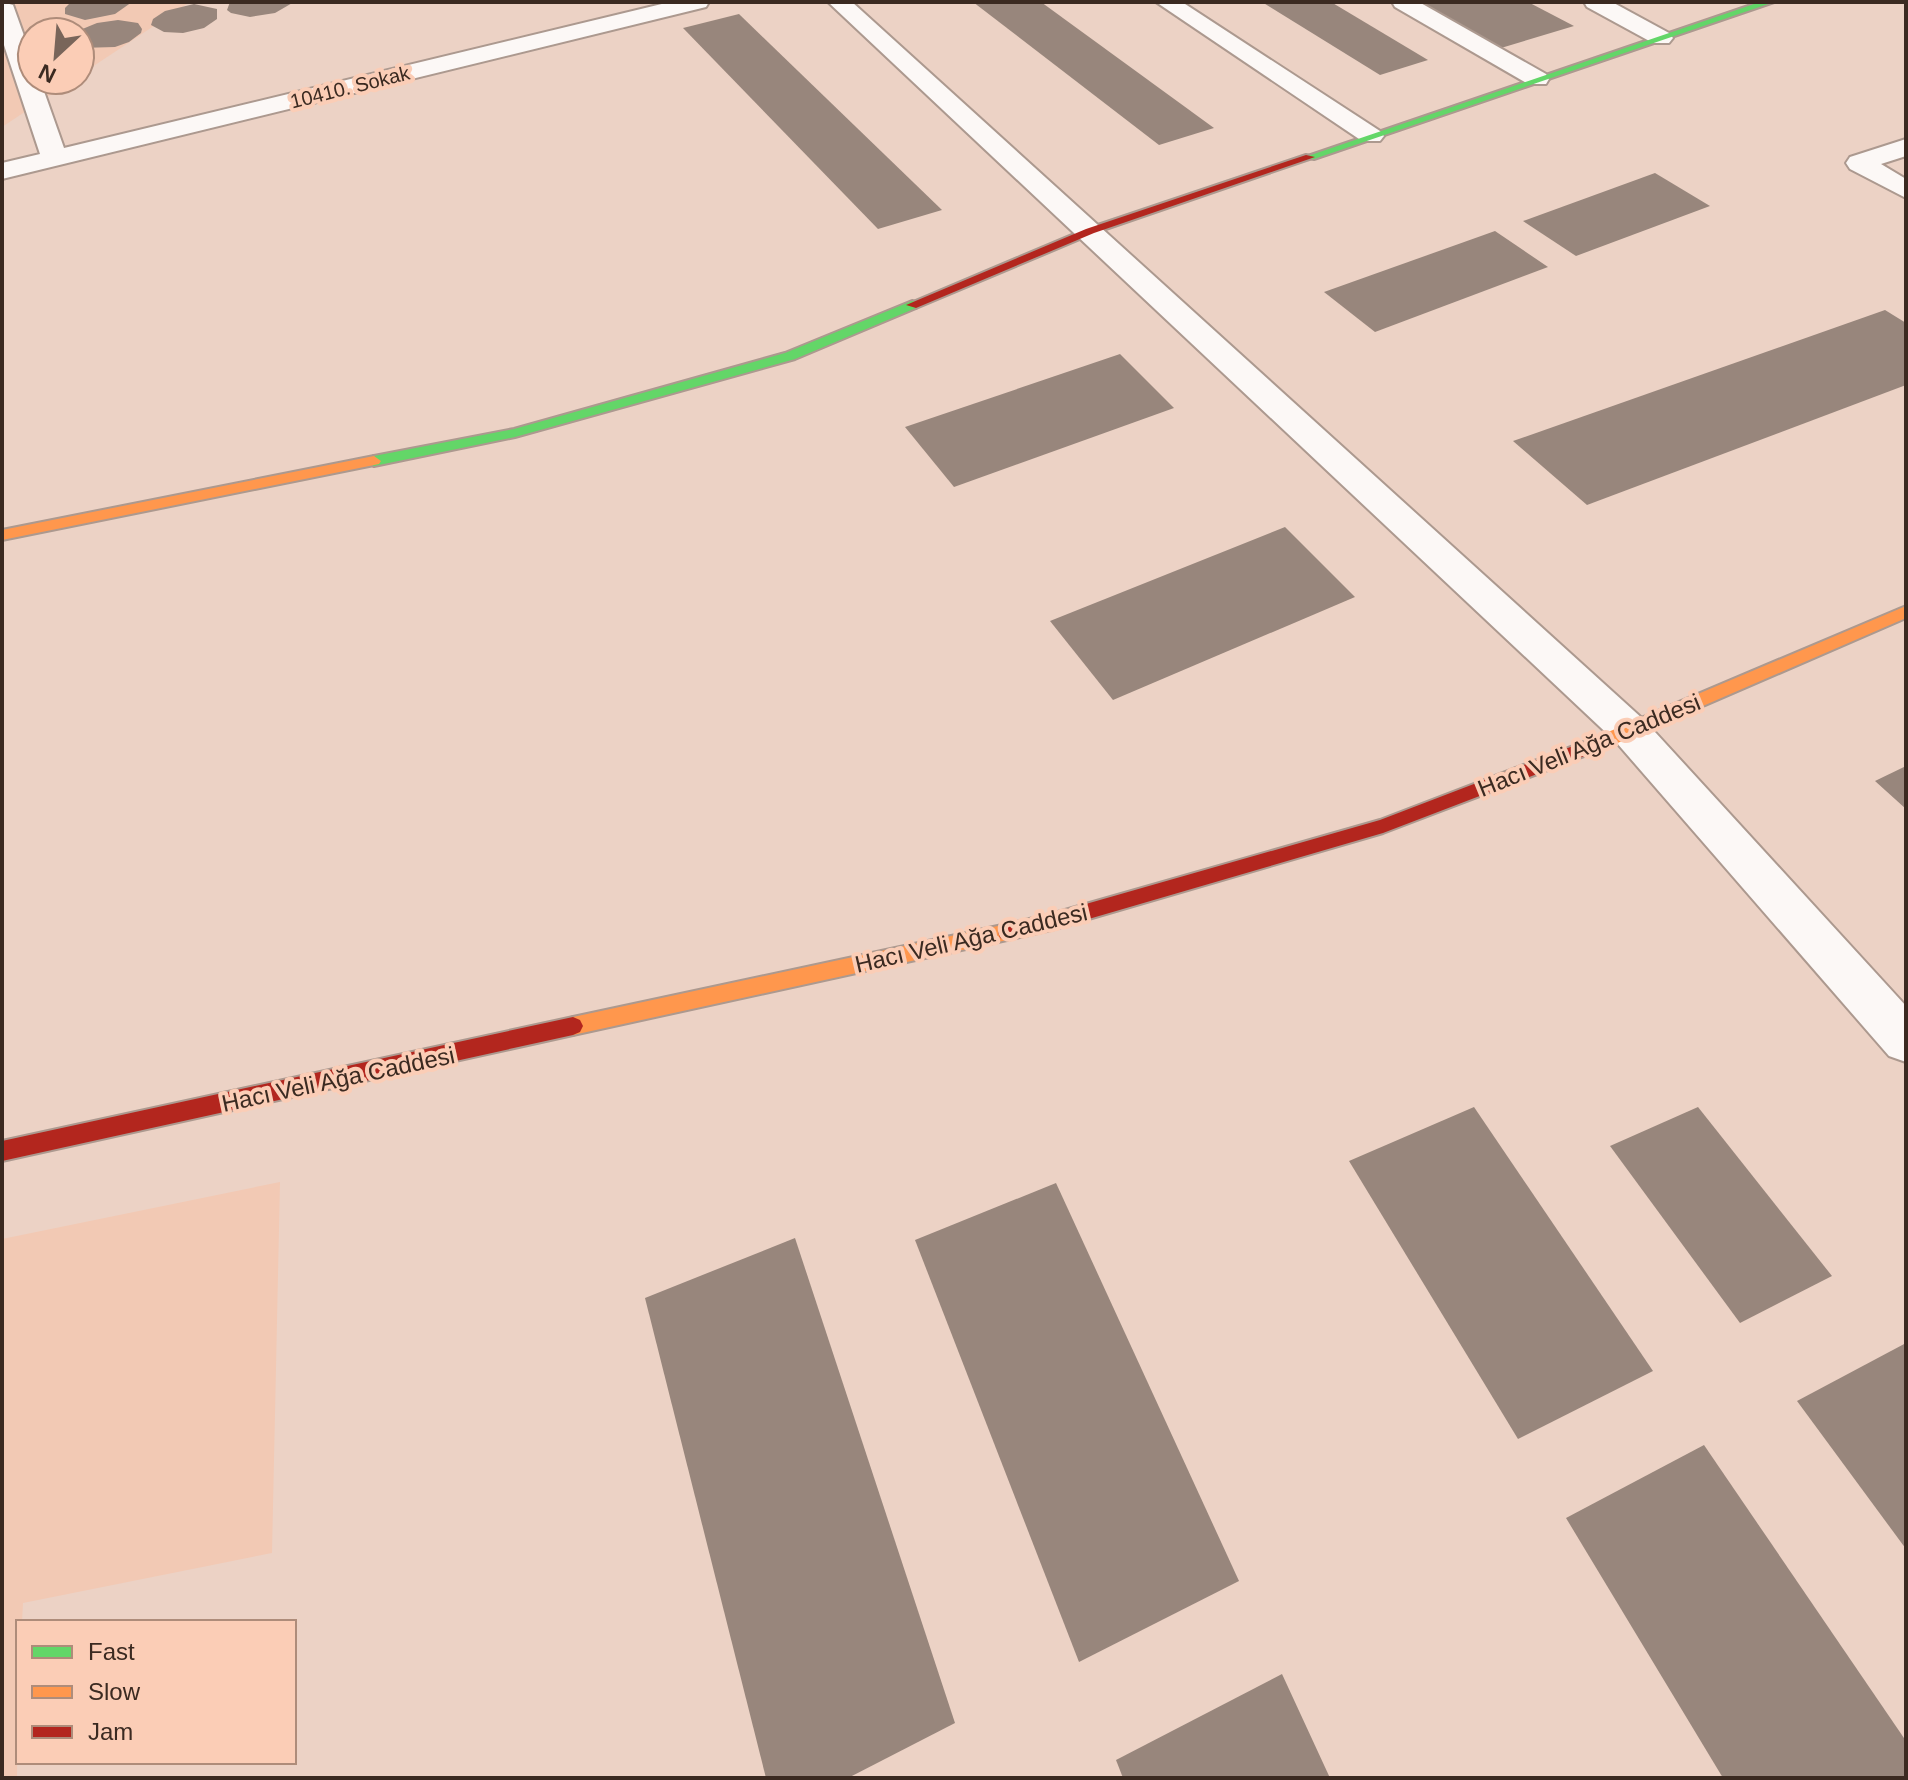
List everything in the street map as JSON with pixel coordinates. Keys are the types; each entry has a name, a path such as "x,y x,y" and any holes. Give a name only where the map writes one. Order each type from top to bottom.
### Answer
{"street":[{"name":"10410. Sokak","path":"2,171 667,5 698,2"},
{"path":"839,2 1630,731 1906,1040"},
{"path":"1167,2 1371,136"},
{"path":"1403,2 1537,79"},
{"path":"1595,2 1661,38"},
{"path":"2,535 515,433 790,356 1090,231 1769,2"},
{"path":"2,5 55,160"},
{"path":"1906,147 1859,163 1906,190"},
{"name":"Hacı Veli Ağa Caddesi","path":"2,1151 1051,922 1383,826 1630,731 1906,612"}],"shaded area":[{"path":"2,2 190,2 96,64 96,16 16,16 16,96 49,96 2,127"},
{"path":"280,1182 272,1553 23,1603 22,1620 16,1620 17,1778 2,1778 2,1239"}],"building":[{"path":"71,2 132,2 115,14 96,18 65,14 65,8"},
{"path":"230,2 294,2 275,13 250,17 227,10"},
{"path":"973,2 1041,2 1214,128 1159,145"},
{"path":"1262,2 1331,2 1428,60 1380,75"},
{"path":"1419,2 1528,2 1574,26 1501,48"},
{"path":"194,4 217,9 217,19 204,28 183,33 164,32 151,25 153,19 165,11"},
{"path":"739,14 942,210 878,229 683,28"},
{"path":"118,20 138,23 142,29 129,42 115,47 96,48 97,23"},
{"path":"1655,173 1710,206 1576,256 1523,221"},
{"path":"1495,231 1548,267 1375,332 1324,292"},
{"path":"1885,310 1906,323 1906,385 1587,505 1513,441"},
{"path":"1120,354 1174,408 954,487 905,427"},
{"path":"1285,527 1355,597 1113,700 1050,621"},
{"path":"1906,766 1906,809 1875,781"},
{"path":"1474,1107 1653,1371 1518,1439 1349,1161"},
{"path":"1698,1107 1832,1276 1740,1323 1610,1146"},
{"path":"1056,1183 1239,1581 1079,1662 915,1240"},
{"path":"795,1238 955,1723 848,1778 766,1778 645,1298"},
{"path":"1906,1343 1906,1549 1797,1401"},
{"path":"1704,1445 1906,1741 1906,1778 1723,1778 1566,1518"},
{"path":"1282,1674 1330,1778 1123,1778 1116,1760"}],"traffic: fast":[{"path":"1310,157 1769,2"},
{"path":"374,461 515,433 790,356 912,305"}],"traffic: slow":[{"path":"2,535 374,461"},
{"path":"1607,740 1906,612"},
{"path":"573,1026 1007,932"}],"traffic: jam":[{"path":"912,305 1090,231 1310,157"},
{"path":"1007,932 1383,826 1607,740"},
{"path":"2,1151 573,1026"}]}
